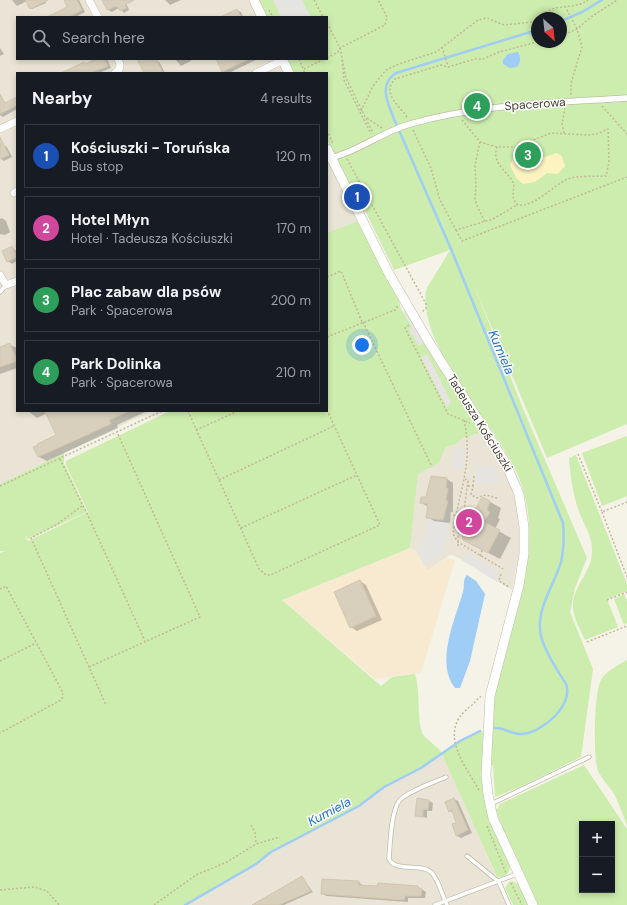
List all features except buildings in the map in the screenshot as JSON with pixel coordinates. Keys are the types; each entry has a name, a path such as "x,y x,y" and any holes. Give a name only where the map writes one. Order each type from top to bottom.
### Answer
{"street":[{"path":"89,0 97,16"},
{"path":"254,0 262,16"},
{"path":"116,72 119,70 120,65 118,60"},
{"path":"258,72 281,60"},
{"path":"283,60 289,72"},
{"name":"Spacerowa","path":"329,158 343,155 408,125 457,113 502,106 627,98"},
{"path":"0,129 16,121"},
{"name":"Tadeusza Kościuszki","path":"329,158 376,250 418,314 505,462 515,482 522,509 525,537 522,569 490,696 486,775 490,804 498,829 533,905"},
{"path":"0,275 6,285 16,281"}],"lane":[{"path":"0,292 6,285"},
{"path":"490,804 589,757"},
{"path":"446,778 409,794 399,802 394,814 389,859 394,865 424,869 431,872 446,903"},
{"path":"467,856 499,882 509,905"},
{"path":"435,905 446,903 518,874"}],"path":[{"path":"314,0 323,16"},
{"path":"328,57 338,52 340,48 385,25 388,17 378,0"},
{"path":"578,4 582,0"},
{"path":"545,12 548,9 578,4 588,0"},
{"path":"567,33 577,29 591,17 616,0"},
{"path":"564,133 562,117 569,102 571,83 582,47 577,29 565,6"},
{"path":"362,110 373,86 386,70 399,64 428,55 442,47 462,30 482,18 492,19 504,25 531,22"},
{"path":"328,25 340,48 346,78 362,110 374,140"},
{"path":"531,44 499,52 483,59 475,59 448,66 440,65 404,76 393,82 390,91 392,100 404,112 408,125 431,168 440,200 462,241 627,177"},
{"path":"442,47 448,66"},
{"path":"300,60 305,72"},
{"path":"304,69 322,60"},
{"path":"596,100 627,134"},
{"path":"362,110 367,118 374,140"},
{"path":"456,230 485,222 500,216 517,205 534,201 569,179 606,176 609,162 608,129 597,134 587,135 551,133 515,147 497,147 480,142 457,113"},
{"path":"367,118 391,132"},
{"path":"328,132 338,152 343,155 352,165 426,304 426,308 405,328 448,414 475,426"},
{"path":"480,142 475,165 475,199 476,206 485,222"},
{"path":"497,147 495,153 499,164 514,184 512,197 517,205"},
{"path":"328,277 342,271 363,322 432,467"},
{"path":"328,337 397,308 396,302"},
{"path":"0,486 160,412"},
{"path":"188,412 259,568 266,575 270,575 380,525 328,412"},
{"path":"196,430 236,412"},
{"path":"464,420 468,447 465,479 453,534 458,542 502,570"},
{"path":"219,480 334,426"},
{"path":"89,667 200,617 117,432"},
{"path":"578,454 627,577"},
{"path":"60,459 146,641"},
{"path":"241,528 356,475"},
{"path":"474,475 471,495 478,498 483,495 489,495 497,498"},
{"path":"458,546 468,486 468,481 465,479"},
{"path":"468,486 473,486"},
{"path":"602,512 627,502"},
{"path":"82,506 56,526 31,538 106,705"},
{"path":"453,515 463,517 467,521"},
{"path":"480,556 482,550"},
{"path":"501,574 499,581 510,588 512,581"},
{"path":"0,589 6,586 63,697 61,700 0,733"},
{"path":"607,600 627,592"},
{"path":"587,642 627,626"},
{"path":"0,661 36,643"},
{"path":"480,792 459,754 454,737 454,728 460,714 479,697 484,695"},
{"path":"251,825 255,833 256,844"},
{"path":"154,905 196,875 226,862 256,844 280,838"},
{"path":"0,890 34,887 47,891 59,905"}],"shaded area":[{"path":"0,0 250,0 258,16 16,16 16,60 279,60 285,72 16,72 16,412 149,412 0,484"},
{"path":"273,0 302,0 310,16 281,16"},
{"path":"328,160 357,221 328,233"},
{"path":"409,308 427,339 419,346 409,330 412,326 403,312"},
{"path":"427,354 451,402 447,408 421,357"},
{"path":"482,432 504,470 512,490 518,512 519,554 512,590 457,557 450,555 427,571 417,551 410,548 418,474 439,463 446,447 456,444 463,438"},
{"path":"454,449 464,449 463,469 453,468"},
{"path":"493,465 502,482 475,484 476,466"},
{"path":"427,518 450,521 443,553 424,566 417,551 426,534"},
{"path":"410,548 417,551 427,571 447,558 455,560 421,673 375,679 282,600"},
{"path":"466,551 501,574 497,582 462,560"},
{"path":"442,753 509,905 185,905 256,864 271,852 365,803 384,787 421,768"}],"green space":[{"path":"258,0 627,0 627,424 547,458 473,283 522,406 587,558 575,588 570,612 593,669 581,757 522,786 495,797 493,765 491,765 494,698 522,593 527,566 529,540 528,513 522,486 512,463 448,364 435,339 427,314 426,291 450,250 394,270 358,196 343,172 328,142 328,72 294,72 288,60 328,60 328,16 266,16"},
{"path":"357,221 399,301 401,309 412,327 419,346 423,341 482,432 463,438 456,444 446,447 439,463 418,474 410,548 282,600 381,686 392,677 415,674 422,731 424,736 442,753 460,741 483,731 482,781 485,801 510,865 508,873 505,876 497,877 442,754 421,768 384,788 359,806 271,852 256,864 185,905 0,905 0,553 5,551 0,551 0,484 64,453 64,463 87,512 28,539 24,535 28,541 88,512 66,465 66,461 168,412 328,412 328,233"},
{"path":"627,436 627,496 602,506 582,453"},
{"path":"576,455 627,584 627,591 607,599 618,627 585,640 575,617 573,601 578,587 589,567 592,546 578,509 572,484 569,458"},
{"path":"624,594 627,601 627,623 624,625 614,599"},
{"path":"627,660 627,825 614,794 598,771 596,764 595,740 597,697 601,680 609,671"},
{"path":"584,765 627,829 627,905 538,905 502,828 496,809 499,808 498,807 500,804"},
{"path":"513,881 518,884 529,905 513,905 505,888 509,882"}],"sand":[{"path":"523,152 530,153 541,158 557,153 562,156 565,166 558,174 547,173 535,182 523,184 516,178 510,165 514,157"}],"water":[{"path":"518,52 520,60 517,67 510,68 503,64 503,60 508,54"},
{"path":"467,575 476,581 485,594 470,661 460,688 455,688 449,678 447,666 448,641"}],"waterway":[{"name":"Kumiela","path":"567,18 582,12 602,0"},
{"name":"Kumiela","path":"495,728 518,734 538,729 547,723 561,709 565,701 567,692 566,684 546,649 540,629 540,620 544,603 561,562 564,542 563,523 451,249 389,107 386,88 390,78 396,73 531,32"},
{"name":"Kumiela","path":"185,905 256,864 271,852 359,806 384,787 421,768 460,741 480,731"}],"place":[{"name":"Park Dolinka","path":"477,106"},
{"name":"Plac zabaw dla psów","path":"528,155"},
{"name":"Kościuszki - Toruńska","path":"357,197"},
{"name":"Hotel Młyn","path":"469,522"}]}
